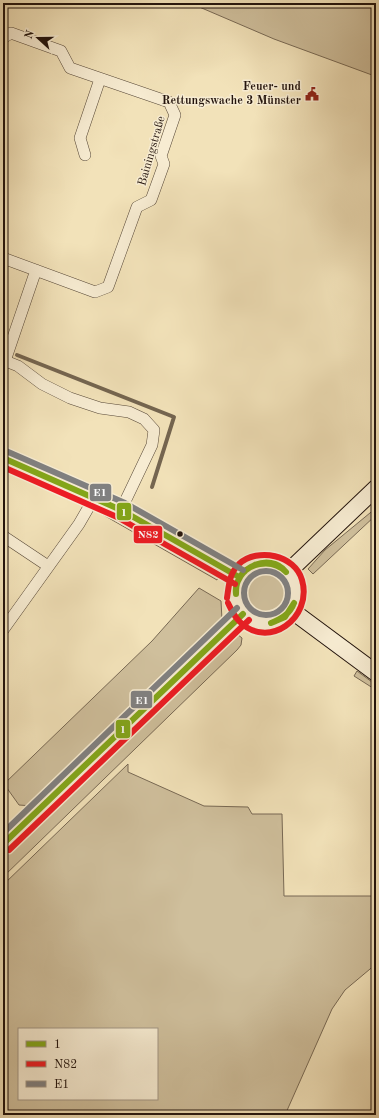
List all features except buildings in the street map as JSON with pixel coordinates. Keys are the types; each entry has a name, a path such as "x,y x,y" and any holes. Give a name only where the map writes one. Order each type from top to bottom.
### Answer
{"main road":[{"path":"3,458 121,510 239,577"},
{"path":"288,572 376,488"},
{"path":"264,562 273,563 288,572 292,578 296,594 291,610 280,620 264,624 256,623 243,614 235,599 235,590 239,577 246,569 264,562"},
{"path":"291,610 376,673"},
{"path":"3,844 243,614"}],"street":[{"name":"Bainingstraße","path":"3,38 11,33 61,51 70,68 169,102 175,115 161,156 164,164 151,200 137,207 108,287 95,292 3,258"},
{"path":"85,155 80,138 100,79"},
{"path":"36,270 4,360 18,366 42,384 70,398 100,408 129,412 144,419 154,430 152,445 121,510"},
{"path":"3,630 48,566 80,524 94,498"},
{"path":"3,536 48,566"}],"shaded area":[{"path":"190,3 376,3 376,66 372,75 274,39"},
{"path":"376,508 376,515 313,574 308,569 325,550"},
{"path":"103,511 177,550 219,577 217,580 100,513"},
{"path":"258,554 271,554 283,558 262,558 241,561"},
{"path":"261,573 269,573 276,576 282,582 285,593 282,604 276,610 269,613 261,613 254,610 248,604 245,597 245,589 248,582 254,576"},
{"path":"199,588 221,601 222,620 213,631 33,806 19,805 4,784 152,641"},
{"path":"288,626 278,631 268,633 247,629"},
{"path":"237,634 242,638 241,645 237,650 3,877 3,856 197,669"},
{"path":"357,671 376,685 376,690 354,676"},
{"path":"128,764 128,772 204,806 248,807 252,814 282,814 284,896 376,896 376,964 345,990 332,1009 285,1115 3,1115 3,885"}],"waterway":[{"path":"17,355 174,417 152,487"}],"transit line":[{"name":"E1","path":"6,451 125,503 243,570"},
{"name":"1","path":"3,458 121,510 239,577"},
{"name":"N82","path":"3,467 117,517 235,584"},
{"name":"N82","path":"227,598 233,572 239,564 256,556 275,556 284,559 298,571 302,580 304,594 301,607 295,618 286,626 275,631 263,633 250,629 237,619 228,603"},
{"name":"1","path":"236,594 240,577 246,570 254,565 271,563 279,566 286,572"},
{"name":"1","path":"236,594 238,581 242,575 253,566 260,564 274,565 286,572"},
{"name":"E1","path":"266,571 278,575 284,581 288,593 284,605 278,611 266,615 254,611 248,605 244,593 248,581 254,575 266,571"},
{"name":"1","path":"271,623 285,616 294,603"},
{"name":"1","path":"271,623 285,617 294,603"},
{"name":"E1","path":"3,833 237,608"},
{"name":"1","path":"3,844 243,614"},
{"name":"N82","path":"9,850 249,620"}],"place":[{"name":"Feuer- und Rettungswache 3 Münster","path":"312,94"}]}
